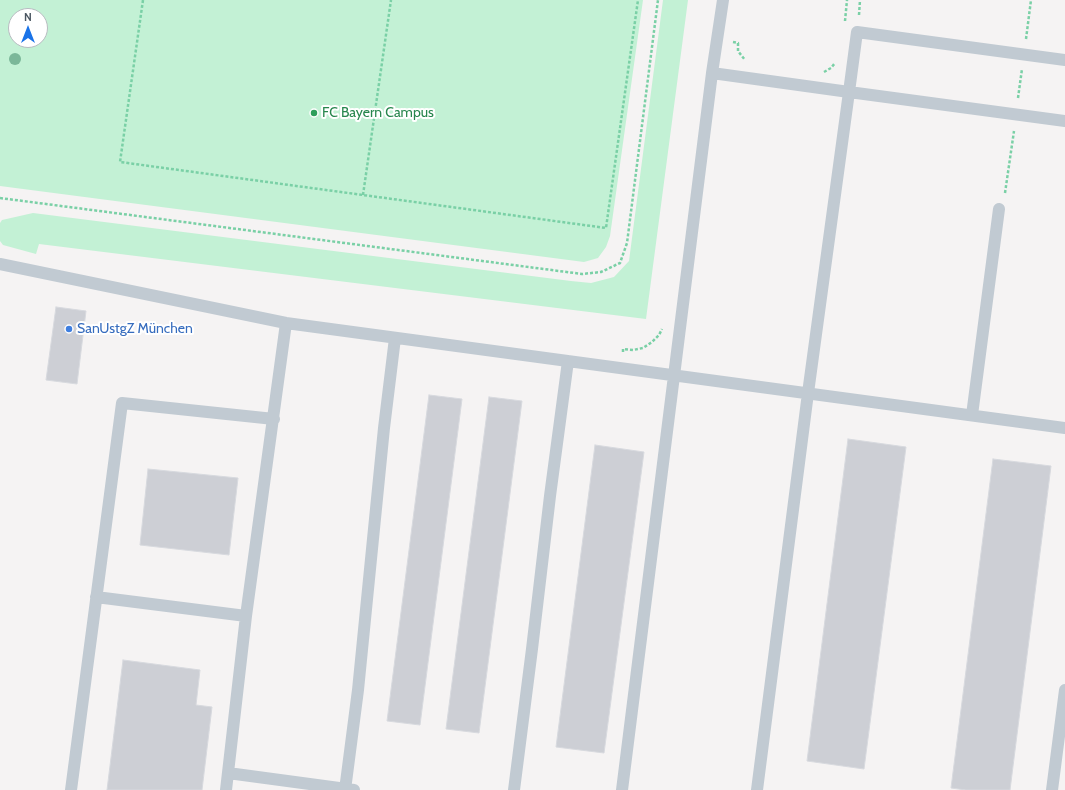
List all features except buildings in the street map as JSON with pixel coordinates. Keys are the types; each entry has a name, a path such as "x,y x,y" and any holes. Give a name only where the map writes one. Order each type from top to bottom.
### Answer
{"lane":[{"path":"622,790 722,0"},
{"path":"757,790 808,393 857,32 1065,60"},
{"path":"712,73 1065,121"},
{"path":"972,415 999,209"},
{"path":"0,264 286,323 1065,428"},
{"path":"226,790 246,616 286,323"},
{"path":"228,774 348,790 384,428 395,338"},
{"path":"514,790 568,361"},
{"path":"71,790 122,403 274,419"},
{"path":"96,597 246,616"},
{"path":"1052,790 1065,690"}],"path":[{"path":"143,0 120,162 606,228 638,0"},
{"path":"363,195 391,0"},
{"path":"0,198 582,274 601,272 620,262 628,243 658,0"},
{"path":"844,22 847,0"},
{"path":"717,40 738,43 738,51 748,62"},
{"path":"821,73 831,68 838,60"},
{"path":"621,368 623,349 633,350 643,348 659,335 664,326"}],"green space":[{"name":"FC Bayern Campus","path":"0,0 643,0 610,236 606,247 598,258 584,262 0,186"},
{"path":"663,0 688,0 646,319 39,244 36,254 3,245 0,241 0,223 2,220 33,213 571,281 591,283 614,277 629,261"}],"place":[{"name":"FC Bayern Campus","path":"314,113"},
{"name":"SanUstgZ München","path":"69,329"}]}
